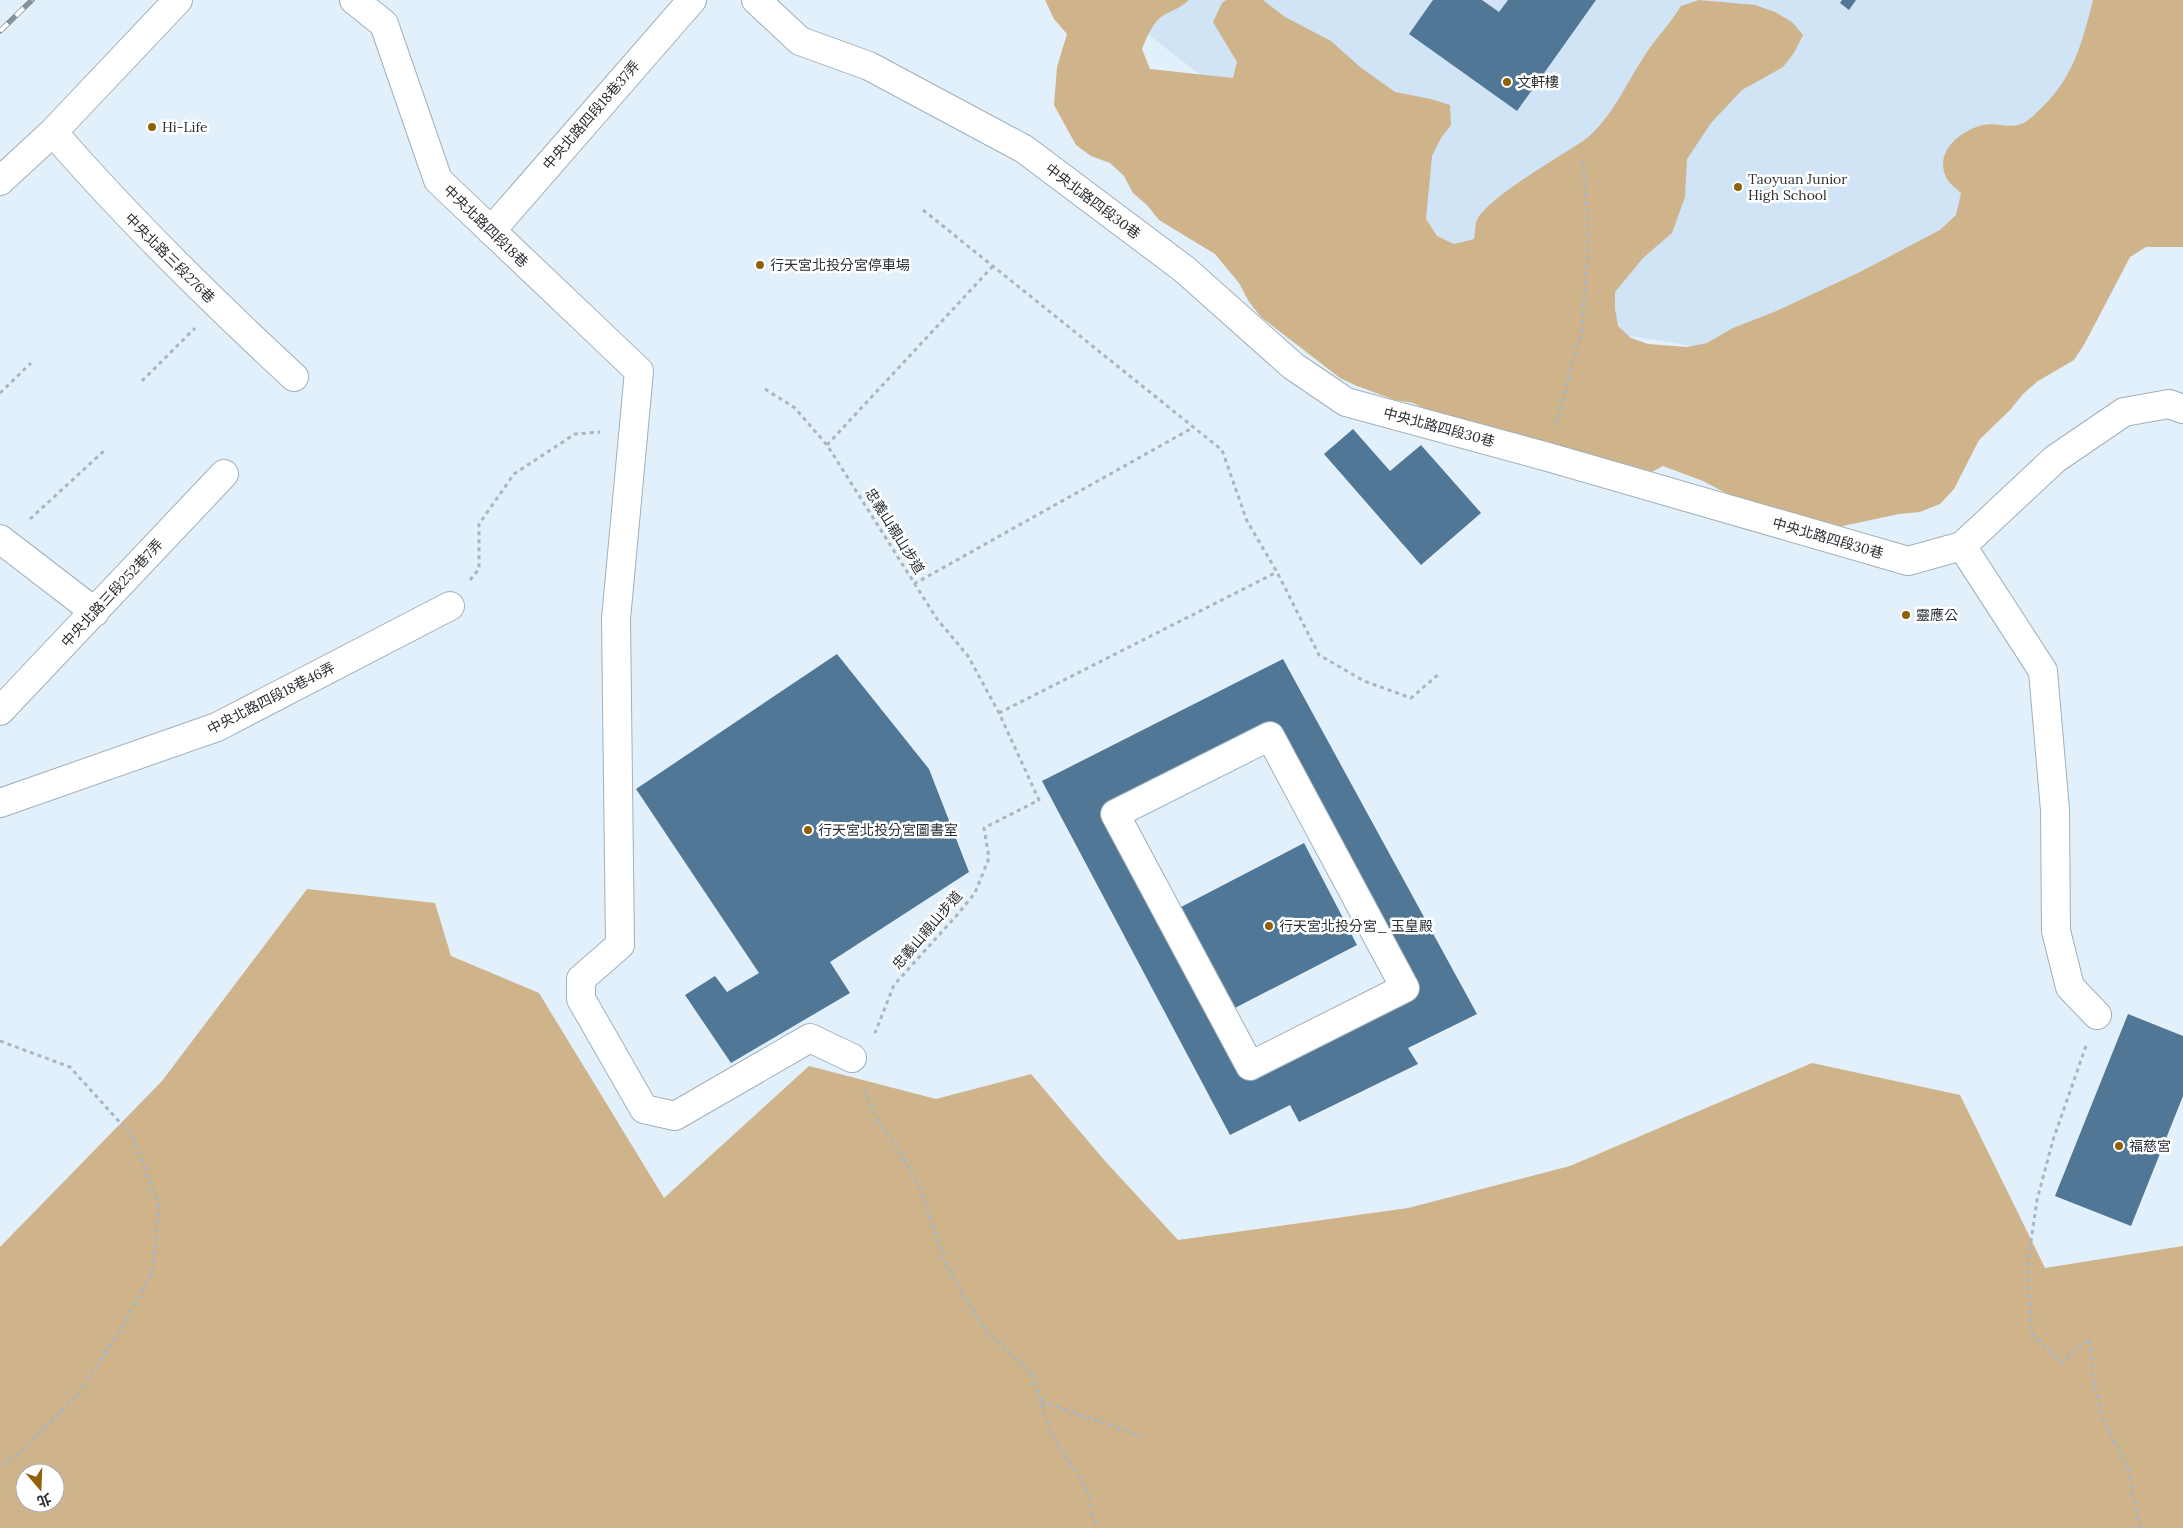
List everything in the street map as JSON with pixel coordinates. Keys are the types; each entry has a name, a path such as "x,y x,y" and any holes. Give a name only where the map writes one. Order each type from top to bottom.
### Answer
{"street":[{"path":"0,181 53,132 178,0"},
{"name":"中央北路四段18巷","path":"354,0 384,24 438,180 639,371 633,431"},
{"name":"中央北路四段18巷37弄","path":"491,231 692,0"},
{"name":"中央北路四段30巷","path":"756,0 800,41 869,66 1024,149 1184,269 1293,366 1346,402 1548,457 1908,560 1962,546 2055,459 2124,412 2169,404 2183,409"},
{"name":"中央北路三段276巷","path":"53,132 99,186 217,305 294,377"},
{"path":"633,431 616,619 620,945 582,979 581,998 644,1109 652,1111 675,1116 810,1038 852,1058"},
{"name":"中央北路三段252巷7弄","path":"0,710 224,474"},
{"path":"3,540 95,612"},
{"path":"1962,546 2043,671 2054,810 2056,931 2070,987 2097,1016"},
{"name":"中央北路四段18巷46弄","path":"0,803 217,728 450,606"},
{"path":"1270,736 1405,988 1250,1066 1115,814 1270,736"}],"path":[{"path":"1548,457 1582,328 1589,234 1583,161"},
{"path":"923,210 1222,450 1247,521 1277,572 1319,655 1364,681 1411,698 1440,674"},
{"path":"827,445 993,266"},
{"path":"142,381 217,305"},
{"path":"0,393 31,363"},
{"name":"忠義山親山步道","path":"765,389 795,408 827,445 937,619 968,656 999,713 1039,800 984,828 989,858 974,893 957,915 894,984 872,1042 852,1058"},
{"path":"914,584 1194,427"},
{"path":"450,606 479,569 479,524 514,474 576,434 633,431"},
{"path":"3,540 105,450"},
{"path":"999,713 1277,572"},
{"path":"2097,1016 2053,1140 2037,1200 2027,1268 2032,1334 2062,1363 2090,1340 2092,1374 2102,1417 2128,1470 2140,1528"},
{"path":"0,1041 70,1067 133,1137 159,1206 153,1271 122,1327 79,1393 22,1451 0,1466"},
{"path":"852,1058 871,1107 896,1145 922,1193 947,1267 987,1333 1032,1373 1050,1431 1088,1490 1096,1528"},
{"path":"1041,1401 1144,1437"}],"shaded area":[{"path":"1045,0 1189,0 1161,17 1150,32 1142,49 1150,69 1233,78 1237,62 1213,22 1222,3 1226,0 1263,0 1285,17 1331,41 1360,67 1395,92 1450,105 1451,125 1441,138 1432,156 1426,219 1437,236 1454,244 1474,239 1477,220 1495,200 1593,133 1610,113 1645,55 1681,6 1699,0 1755,5 1775,12 1792,22 1803,35 1794,53 1783,67 1742,90 1711,123 1687,159 1685,197 1672,233 1643,258 1615,292 1618,326 1631,338 1648,344 1687,347 1707,343 1733,328 1774,312 1858,273 1940,230 1956,215 1961,193 1948,181 1944,169 1943,160 1951,144 1965,132 1983,125 2012,126 2023,123 2031,118 2048,101 2059,88 2074,61 2085,32 2093,0 2183,0 2183,247 2146,247 2130,257 2085,343 2074,360 2038,381 1979,440 1954,489 1940,504 1920,512 1899,514 1838,527 1739,500 1703,481 1663,466 1646,475 1448,419 1413,403 1395,400 1340,378 1261,317 1249,302 1239,283 1215,254 1159,220 1147,205 1133,193 1124,176 1110,163 1091,156 1076,145 1054,105 1057,67 1067,34 1054,19"},
{"name":"Taoyuan Junior High School","path":"1103,0 2183,0 1808,365 1582,328 1284,139"},
{"path":"307,889 435,903 451,956 539,993 664,1198 809,1066 936,1099 1031,1074 1105,1161 1178,1240 1408,1208 1570,1166 1812,1063 1960,1095 2045,1268 2183,1246 2183,1528 0,1528 0,1247 162,1081"}],"building":[{"name":"文軒樓","path":"1433,0 1482,0 1499,12 1508,0 1596,0 1517,111 1409,34"},
{"path":"1842,0 1856,0 1849,10 1840,3"},
{"path":"1353,429 1390,471 1421,445 1481,513 1421,565 1324,454"},
{"name":"行天宮北投分宮圖書室","path":"837,654 929,769 969,872 830,962 850,993 731,1063 685,995 715,976 727,992 759,973 636,789"},
{"path":"1283,659 1477,1014 1408,1048 1418,1064 1299,1122 1290,1105 1230,1135 1042,781","holes":["1270,736 1405,988 1250,1066 1115,814"]},
{"name":"行天宮北投分宮_ 玉皇殿","path":"1304,843 1357,945 1233,1009 1181,907"},
{"name":"福慈宮","path":"2128,1014 2183,1036 2183,1096 2131,1226 2055,1196"}],"railway":[{"path":"0,31 32,0"}],"place":[{"name":"文軒樓","path":"1507,82"},
{"name":"Hi-Life","path":"152,127"},
{"name":"Taoyuan Junior High School","path":"1738,187"},
{"name":"行天宮北投分宮停車場","path":"760,265"},
{"name":"靈應公","path":"1906,615"},
{"name":"行天宮北投分宮圖書室","path":"808,830"},
{"name":"行天宮北投分宮_ 玉皇殿","path":"1269,926"},
{"name":"福慈宮","path":"2119,1146"}]}
